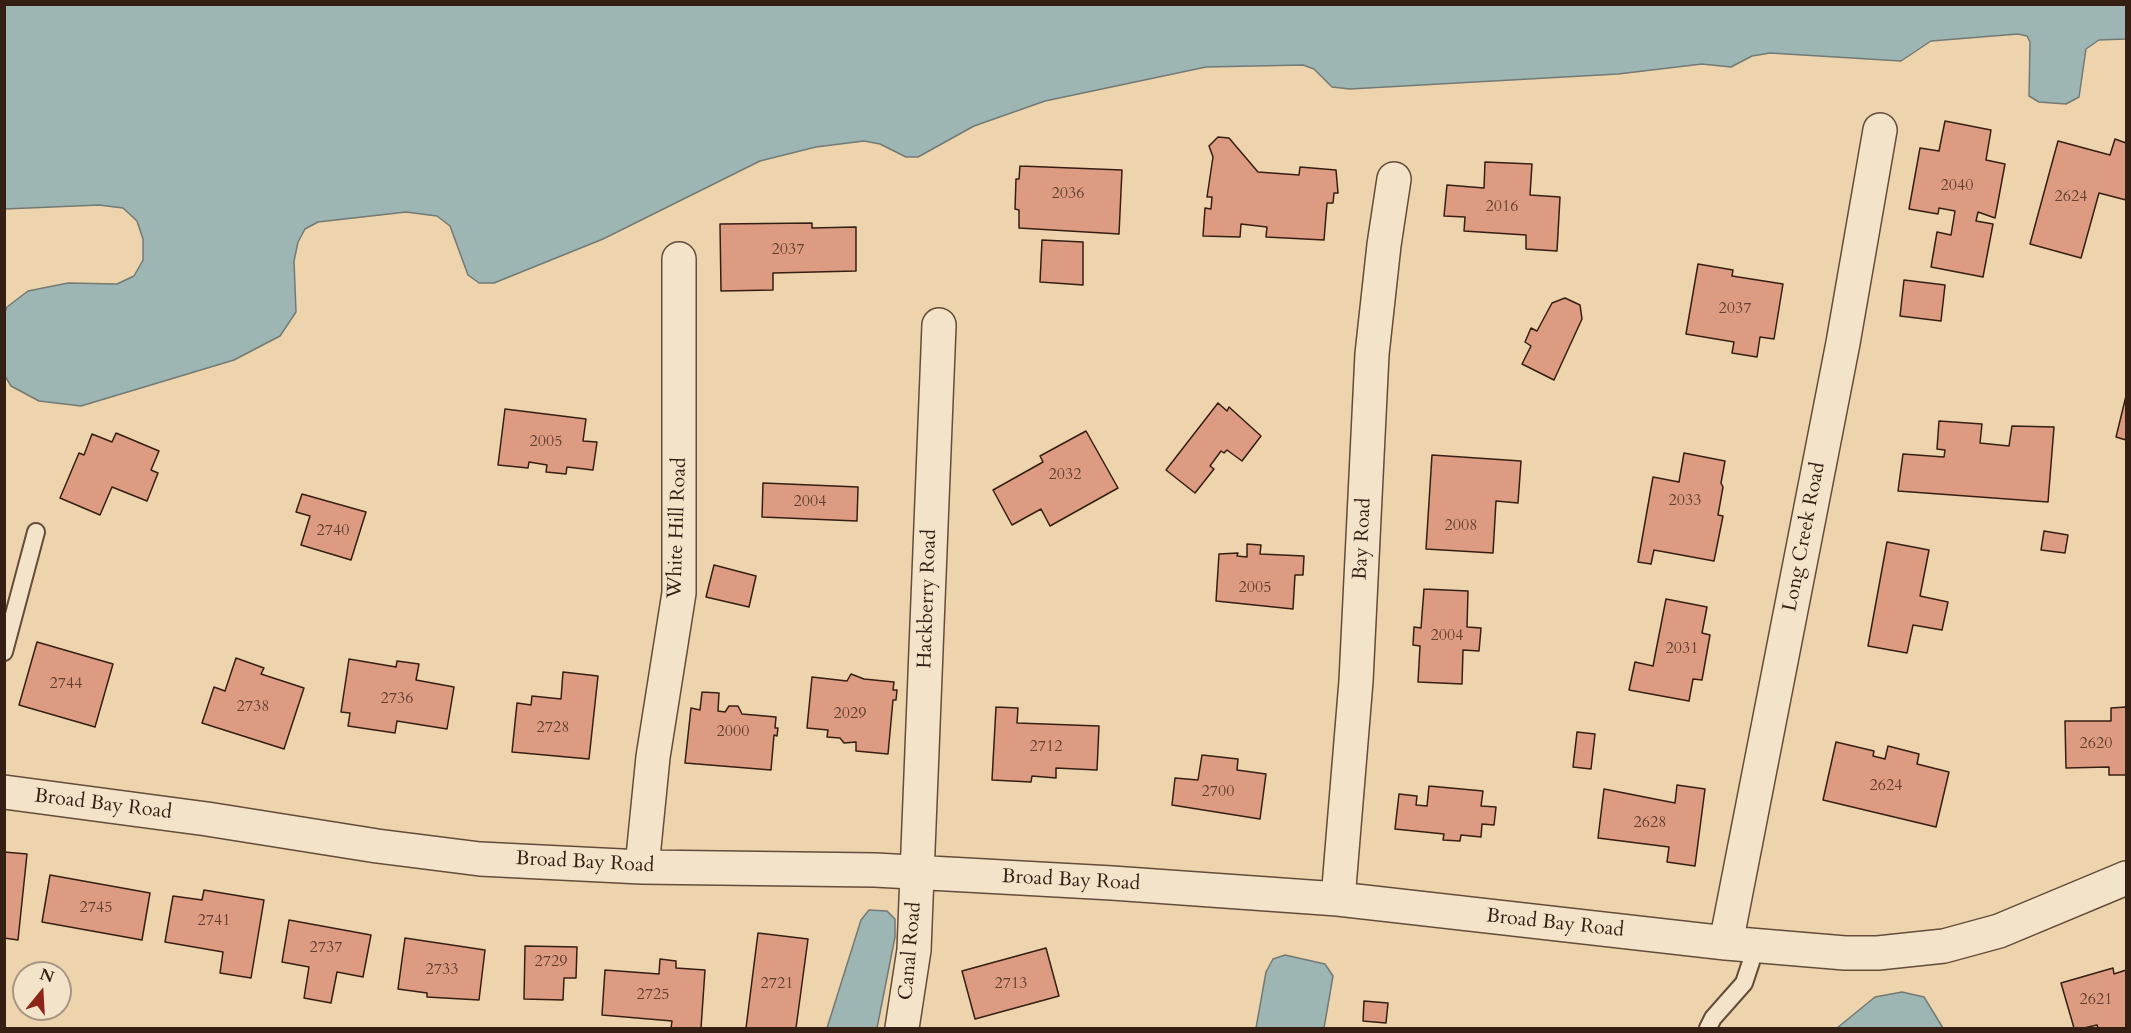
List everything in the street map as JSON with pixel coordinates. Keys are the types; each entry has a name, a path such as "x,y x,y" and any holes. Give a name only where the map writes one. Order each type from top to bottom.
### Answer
{"street":[{"name":"Long Creek Road","path":"1739,944 1880,130"},
{"name":"Bay Road","path":"1338,899 1356,681 1372,354 1394,179"},
{"name":"White Hill Road","path":"642,867 653,757 679,593 679,259"},
{"name":"Hackberry Road","path":"917,873 939,325"},
{"name":"Broad Bay Road","path":"4,792 480,859 642,867 875,870 1112,883 1338,899 1739,944 1845,953 1878,953 1944,946 1999,931 2127,878"},
{"name":"Canal Road","path":"902,1029 914,950 917,873"}],"lane":[{"path":"4,652 36,532"},
{"path":"1707,1029 1713,1018 1744,983 1751,963 1739,944"}],"water":[{"path":"2126,4 2126,39 2099,40 2086,49 2079,97 2066,104 2039,102 2029,96 2030,42 2027,36 2018,34 1931,41 1901,61 1770,53 1752,56 1731,67 1702,64 1618,74 1350,89 1332,87 1314,69 1303,65 1206,67 1045,101 974,126 918,157 906,157 880,144 864,141 816,147 760,161 603,239 494,283 479,283 468,275 450,226 437,216 406,212 318,222 305,229 298,242 294,261 296,312 280,336 234,360 81,406 39,401 11,386 5,376 4,314 7,307 28,291 68,283 117,284 134,276 143,260 143,239 137,221 123,208 99,205 5,209 5,5"},
{"path":"869,910 887,911 895,919 895,937 877,1028 827,1028 861,920"},
{"path":"1285,955 1325,964 1333,976 1324,1028 1256,1028 1266,972 1273,959"},
{"path":"1902,992 1924,997 1943,1028 1837,1028 1875,997"}],"building":[{"path":"1945,121 1991,130 1986,160 2005,164 1995,218 1978,212 1976,221 1993,224 1983,277 1931,267 1937,232 1951,235 1955,211 1939,208 1938,214 1909,209 1920,148 1939,151"},
{"path":"1218,137 1229,138 1258,172 1299,175 1300,167 1336,170 1338,193 1334,193 1333,203 1327,203 1324,240 1266,237 1267,227 1241,224 1240,237 1203,236 1205,208 1211,209 1212,197 1207,197 1213,157 1209,146"},
{"path":"2115,139 2126,143 2126,200 2099,193 2081,258 2030,244 2058,141 2110,155"},
{"path":"1485,162 1532,164 1530,195 1560,197 1557,251 1526,249 1526,235 1464,231 1465,217 1444,216 1447,185 1484,188"},
{"path":"1020,166 1122,170 1119,234 1019,228 1019,210 1015,209 1016,179 1019,179"},
{"path":"812,223 812,228 856,227 856,271 773,273 773,290 721,291 720,224"},
{"path":"1042,240 1083,242 1083,285 1040,282"},
{"path":"1698,264 1733,270 1732,276 1783,284 1774,339 1760,337 1757,357 1732,353 1734,342 1686,334"},
{"path":"1904,280 1945,285 1941,321 1900,316"},
{"path":"1565,298 1580,305 1582,319 1554,380 1522,364 1531,346 1525,342 1531,328 1537,331 1552,303"},
{"path":"2126,396 2126,440 2116,437"},
{"path":"1218,403 1227,411 1229,407 1261,436 1242,461 1227,450 1224,453 1221,451 1210,466 1214,469 1195,493 1166,470"},
{"path":"505,409 586,419 583,441 597,442 593,470 567,467 566,474 546,472 547,465 529,462 528,468 498,465"},
{"path":"1939,421 1982,424 1980,443 2009,446 2012,426 2054,427 2048,502 1898,491 1903,454 1944,457 1945,450 1937,449"},
{"path":"1086,431 1118,488 1050,526 1041,509 1012,525 993,490 1043,462 1040,456"},
{"path":"116,433 159,451 151,470 158,473 147,501 112,487 100,515 60,498 79,453 84,455 92,434 112,442"},
{"path":"1684,453 1725,461 1718,515 1723,516 1714,561 1654,550 1651,564 1638,562 1653,477 1679,482"},
{"path":"1432,455 1521,461 1518,503 1496,501 1493,553 1426,549"},
{"path":"763,483 858,487 857,521 762,517"},
{"path":"302,494 366,512 351,560 301,545 310,516 296,512"},
{"path":"2044,531 2068,535 2065,553 2041,550"},
{"path":"1887,542 1929,550 1920,596 1948,602 1942,630 1913,625 1907,653 1868,646"},
{"path":"1247,544 1261,545 1260,554 1304,556 1303,575 1295,575 1293,609 1216,601 1219,554 1238,553 1237,556 1247,557"},
{"path":"714,565 756,576 749,607 706,597"},
{"path":"1424,589 1468,591 1467,627 1481,628 1479,651 1463,650 1462,684 1418,682 1420,646 1413,645 1414,627 1421,628"},
{"path":"1666,599 1707,607 1702,633 1710,635 1702,680 1693,679 1689,701 1629,690 1635,662 1653,666"},
{"path":"37,642 113,664 95,727 19,705"},
{"path":"236,658 264,668 261,674 304,688 284,749 202,723 214,687 225,691"},
{"path":"349,659 396,667 397,661 419,664 416,680 454,687 447,729 397,721 395,733 348,726 350,713 341,712"},
{"path":"563,672 598,676 589,759 512,752 517,703 531,705 532,696 561,699"},
{"path":"851,674 864,679 894,682 893,690 897,690 896,700 893,700 888,754 856,751 856,742 844,743 840,738 827,737 828,730 807,728 812,677 847,681"},
{"path":"702,692 719,693 718,711 725,712 729,706 738,706 742,714 776,717 775,728 778,728 777,736 774,735 771,770 685,763 691,708 700,710"},
{"path":"996,707 1018,708 1017,723 1099,726 1097,770 1056,768 1056,778 1032,776 1031,782 992,780"},
{"path":"2126,707 2126,775 2109,775 2109,767 2066,768 2065,721 2111,721 2111,708"},
{"path":"1577,732 1595,734 1591,769 1573,767"},
{"path":"1836,742 1874,751 1873,756 1885,759 1888,746 1919,754 1917,764 1949,772 1936,827 1823,800"},
{"path":"1202,755 1238,759 1237,770 1266,774 1260,819 1172,805 1175,778 1198,780"},
{"path":"1677,785 1705,789 1695,866 1667,862 1669,847 1598,838 1604,789 1675,803"},
{"path":"1429,786 1483,791 1481,806 1496,807 1494,825 1482,824 1481,837 1461,835 1460,841 1443,840 1444,834 1395,829 1399,794 1417,796 1416,805 1427,806"},
{"path":"4,852 27,854 18,940 4,938"},
{"path":"50,875 150,893 142,940 42,922"},
{"path":"204,890 264,900 251,978 220,973 223,952 165,942 173,896 202,900"},
{"path":"289,920 371,935 363,977 337,972 331,1003 304,998 309,967 282,962"},
{"path":"758,933 808,939 796,1028 746,1028"},
{"path":"405,938 485,950 479,1000 427,997 427,993 398,989"},
{"path":"525,946 577,947 576,978 564,978 563,1000 524,999"},
{"path":"1046,948 1059,996 975,1019 962,971"},
{"path":"660,959 676,961 676,968 705,970 701,1028 671,1028 672,1021 602,1015 605,970 659,974"},
{"path":"2113,968 2114,974 2126,970 2126,1028 2098,1028 2097,1025 2074,1028 2061,983"},
{"path":"1364,1001 1388,1003 1386,1023 1363,1021"}]}
